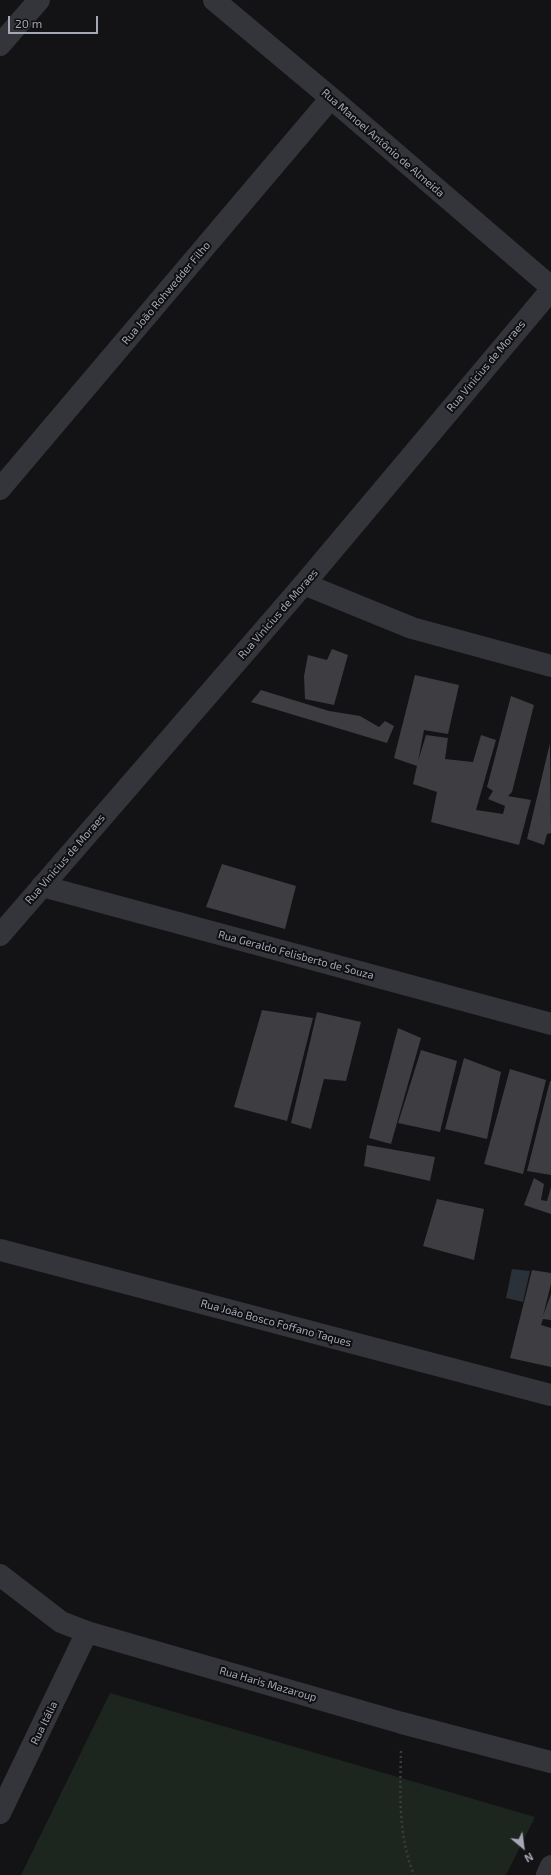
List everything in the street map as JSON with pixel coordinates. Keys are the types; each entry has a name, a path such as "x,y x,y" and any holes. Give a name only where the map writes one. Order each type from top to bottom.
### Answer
{"street":[{"path":"0,45 39,0"},
{"name":"Rua Manoel Antônio de Almeida","path":"214,0 331,98 551,288"},
{"name":"Rua João Rohwedder Filho","path":"0,489 331,98"},
{"name":"Rua Vinicius de Moraes","path":"0,935 304,584 551,288"},
{"path":"304,584 412,628 551,666"},
{"name":"Rua Geraldo Felisberto de Souza","path":"42,886 551,1024"},
{"name":"Rua João Bosco Foffano Taques","path":"0,1250 551,1396"},
{"name":"Rua Haris Mazaroup","path":"0,1575 61,1622 87,1632 402,1722 551,1762"},
{"name":"Rua Itália","path":"0,1813 87,1632"},
{"path":"547,1875 551,1866"}],"path":[{"path":"402,1722 399,1803 407,1859 414,1875"}],"shaded area":[{"path":"512,1269 530,1271 523,1302 506,1298"},
{"path":"110,1693 535,1817 506,1875 21,1875"}],"building":[{"path":"332,649 348,655 334,705 305,699 304,676 308,655 327,660"},
{"path":"415,675 459,685 448,734 424,730 418,761 426,735 448,738 445,759 473,762 481,735 496,740 476,810 503,814 505,806 488,799 493,791 487,787 511,696 534,705 512,792 508,796 531,800 519,845 431,822 437,792 413,784 417,766 394,758"},
{"path":"261,690 329,711 360,716 379,727 385,721 394,726 387,743 251,702"},
{"path":"550,743 551,833 547,834 544,845 527,839"},
{"path":"222,864 296,886 285,929 206,907"},
{"path":"262,1010 313,1018 287,1121 234,1107"},
{"path":"317,1012 361,1022 346,1081 324,1079 311,1129 291,1123"},
{"path":"398,1028 421,1038 391,1144 369,1138"},
{"path":"421,1050 457,1061 440,1132 398,1123"},
{"path":"464,1058 501,1072 487,1139 445,1129"},
{"path":"510,1069 546,1080 523,1174 484,1164"},
{"path":"551,1081 551,1175 527,1171"},
{"path":"367,1145 435,1157 430,1181 364,1166"},
{"path":"534,1178 544,1184 541,1200 547,1201 551,1187 551,1214 524,1205"},
{"path":"437,1199 484,1209 474,1260 423,1246"},
{"path":"532,1270 551,1273 551,1284 543,1316 551,1294 551,1320 543,1319 541,1325 551,1328 551,1367 510,1358"}]}
